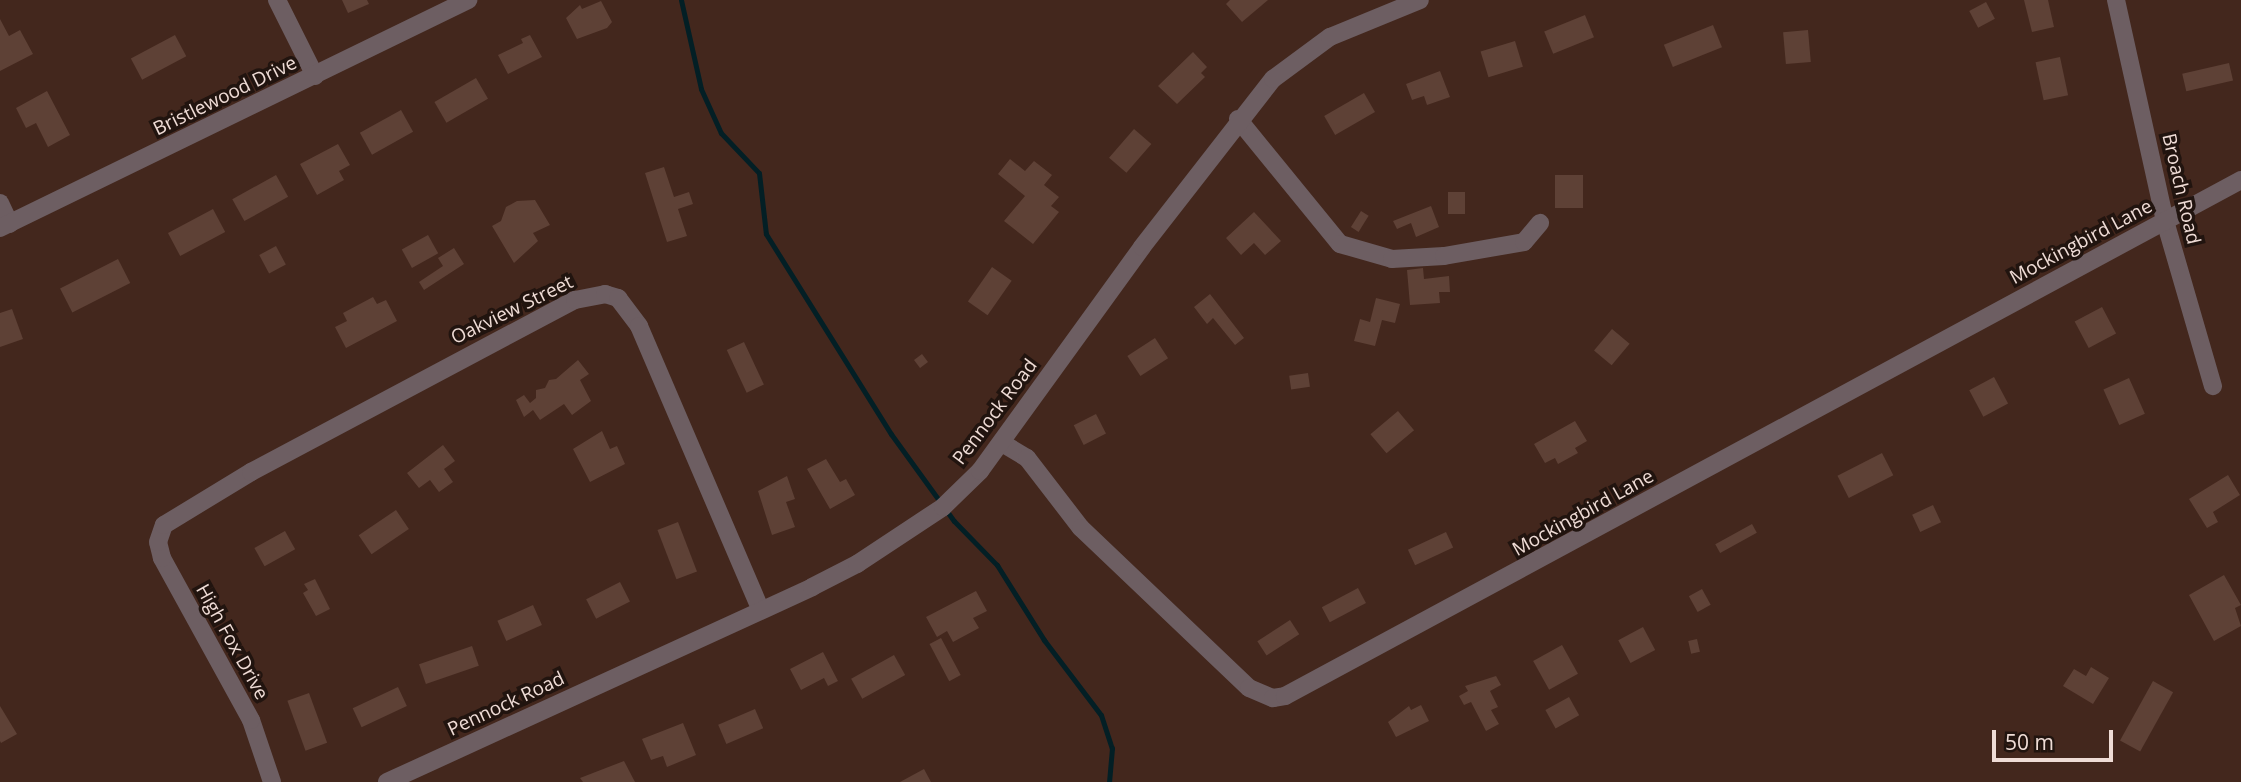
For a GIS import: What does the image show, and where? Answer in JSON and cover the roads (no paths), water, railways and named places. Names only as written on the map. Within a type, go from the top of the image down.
[{"type":"street","points":[[277,0],[315,76]]},
{"type":"street","name":"Bristlewood Drive","points":[[5,226],[468,0]]},
{"type":"street","name":"Pennock Road","points":[[387,782],[857,564],[943,507],[1002,443],[1238,119],[1300,55],[1355,24],[1420,0]]},
{"type":"street","name":"Broach Road","points":[[2116,0],[2165,221],[2213,386]]},
{"type":"street","points":[[1238,119],[1340,244],[1392,259],[1444,256],[1524,242],[1540,223]]},
{"type":"street","name":"Mockingbird Lane","points":[[1002,443],[1027,458],[1080,528],[1249,688],[1273,698],[1285,696],[2241,180]]},
{"type":"street","points":[[0,203],[5,226]]},
{"type":"street","name":"Oakview Street","points":[[164,525],[438,371],[575,300],[605,294],[618,298],[639,326],[761,610]]},
{"type":"street","name":"High Fox Drive","points":[[164,525],[158,542],[162,558],[251,720],[272,782]]},
{"type":"waterway","points":[[681,0],[701,89],[721,133],[759,173],[766,234],[891,434],[954,521],[997,565],[1044,640],[1101,715],[1112,748],[1109,782]]}]
